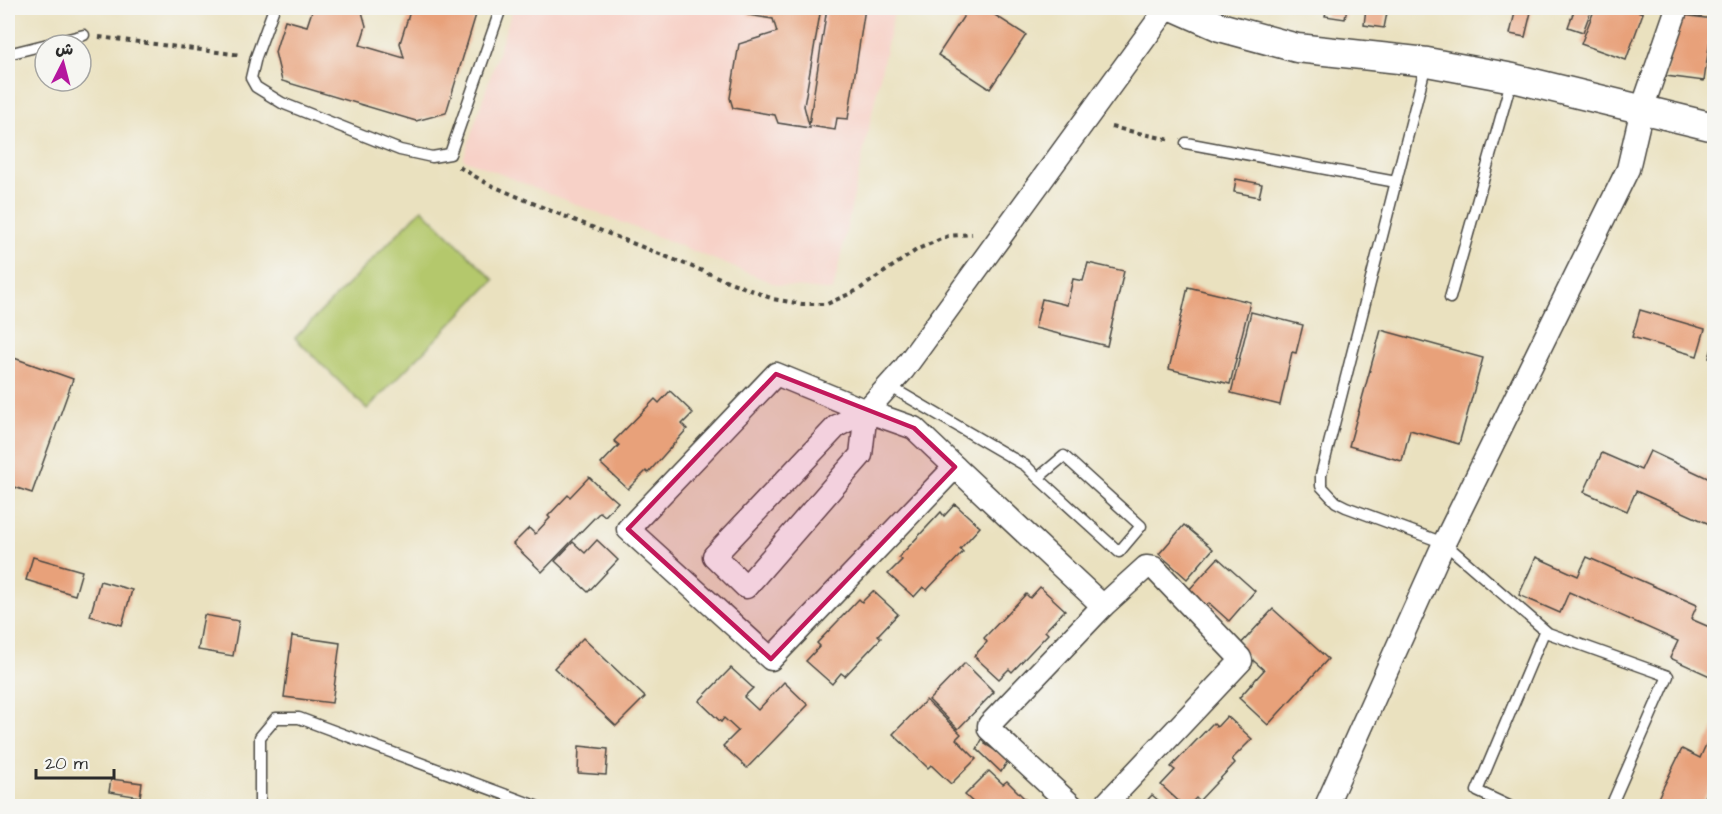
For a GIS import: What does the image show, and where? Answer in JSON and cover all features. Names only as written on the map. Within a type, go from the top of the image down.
[{"type":"street","points":[[866,411],[861,455],[746,587],[714,556],[837,426],[866,411],[890,386],[1167,8]]},
{"type":"street","points":[[1177,8],[1220,27],[1297,48],[1427,62],[1512,78],[1714,126]]},
{"type":"street","points":[[1326,807],[1444,543],[1628,169],[1642,109],[1677,8]]},
{"type":"street","points":[[955,467],[771,659],[628,529],[776,374],[914,428],[1103,606]]},
{"type":"street","points":[[1072,807],[989,729],[989,725],[1103,606],[1146,567],[1154,568],[1241,661],[1104,807]]},
{"type":"lane","points":[[274,8],[256,57],[251,78],[256,87],[282,103],[400,150],[432,158],[450,154],[501,8]]},
{"type":"lane","points":[[8,54],[33,48]]},
{"type":"lane","points":[[1427,62],[1321,475],[1321,486],[1336,502],[1346,507],[1444,543],[1548,633],[1668,676],[1611,807]]},
{"type":"lane","points":[[1450,298],[1512,78]]},
{"type":"lane","points":[[1186,143],[1396,183]]},
{"type":"lane","points":[[890,386],[1026,466],[1038,478],[1119,552],[1141,526],[1064,456],[1038,478]]},
{"type":"lane","points":[[1509,807],[1477,791],[1544,632]]},
{"type":"lane","points":[[260,807],[260,737],[276,718],[299,718],[536,807]]},
{"type":"path","points":[[93,36],[256,57]]},
{"type":"path","points":[[1084,121],[1186,143]]},
{"type":"path","points":[[450,154],[461,169],[498,188],[773,299],[802,304],[827,304],[858,290],[918,249],[948,236],[1005,231]]},
{"type":"highlighted area","points":[[776,374],[914,428],[955,467],[771,659],[628,529]]},
{"type":"shaded area","points":[[513,8],[895,8],[833,291],[778,285],[463,159]]},
{"type":"green space","points":[[422,209],[494,280],[367,409],[295,338]]},
{"type":"building","points":[[313,8],[361,8],[366,26],[360,45],[404,58],[400,43],[411,8],[478,8],[446,113],[416,121],[282,81],[275,52],[285,20],[307,26]]},
{"type":"building","points":[[750,8],[821,8],[804,106],[809,125],[827,8],[865,8],[848,119],[837,118],[835,130],[778,123],[775,115],[733,108],[730,98],[739,44],[777,32],[773,19],[748,15]]},
{"type":"building","points":[[969,8],[984,8],[1026,35],[990,89],[938,55]]},
{"type":"building","points":[[1327,8],[1347,8],[1345,19],[1325,16]]},
{"type":"building","points":[[1366,8],[1388,8],[1384,28],[1364,25]]},
{"type":"building","points":[[1516,8],[1532,8],[1525,37],[1510,34]]},
{"type":"building","points":[[1575,8],[1592,8],[1583,32],[1568,27]]},
{"type":"building","points":[[1595,8],[1629,8],[1643,13],[1626,60],[1581,44]]},
{"type":"building","points":[[1675,14],[1713,19],[1704,81],[1666,76]]},
{"type":"building","points":[[1236,179],[1262,184],[1259,197],[1234,192]]},
{"type":"building","points":[[1088,263],[1124,271],[1107,346],[1035,328],[1042,299],[1067,305],[1073,279],[1083,281]]},
{"type":"building","points":[[1188,287],[1250,302],[1230,384],[1169,369]]},
{"type":"building","points":[[1640,310],[1705,329],[1697,356],[1632,337]]},
{"type":"building","points":[[1251,312],[1303,325],[1296,353],[1292,352],[1280,405],[1231,393]]},
{"type":"building","points":[[1381,330],[1483,358],[1459,444],[1410,430],[1402,461],[1349,446]]},
{"type":"building","points":[[1714,341],[1714,360],[1709,358]]},
{"type":"building","points":[[14,358],[73,379],[32,493],[8,485],[8,376]]},
{"type":"building","points":[[670,391],[693,413],[682,424],[687,429],[648,473],[646,471],[628,489],[601,464],[619,445],[614,441],[655,399],[659,403]]},
{"type":"building","points":[[1650,451],[1714,481],[1714,526],[1636,491],[1627,511],[1584,492],[1602,453],[1641,470]]},
{"type":"building","points":[[589,477],[618,502],[605,516],[600,512],[542,572],[513,544],[529,528],[535,534],[550,518],[548,516]]},
{"type":"building","points":[[955,504],[980,527],[960,549],[963,552],[927,590],[923,587],[914,597],[888,574],[902,560],[899,557],[941,512],[944,516]]},
{"type":"building","points":[[1184,525],[1213,549],[1187,579],[1159,554]]},
{"type":"building","points":[[597,540],[618,560],[588,592],[555,561],[573,542],[585,553]]},
{"type":"building","points":[[33,557],[82,571],[75,595],[26,580]]},
{"type":"building","points":[[1536,557],[1578,576],[1587,557],[1697,605],[1691,619],[1714,629],[1712,677],[1670,658],[1678,641],[1569,592],[1560,613],[1519,595]]},
{"type":"building","points":[[1218,558],[1255,591],[1229,621],[1209,603],[1205,607],[1188,591]]},
{"type":"building","points":[[100,581],[132,590],[122,625],[90,616]]},
{"type":"building","points":[[1040,587],[1065,610],[1045,631],[1048,634],[1012,672],[1009,669],[999,679],[974,656],[987,642],[984,638],[1026,594],[1030,598]]},
{"type":"building","points":[[873,591],[898,614],[878,635],[881,638],[845,676],[841,673],[832,684],[806,661],[820,646],[817,643],[859,599],[862,602]]},
{"type":"building","points":[[1273,609],[1328,659],[1268,725],[1239,698],[1264,670],[1238,647]]},
{"type":"building","points":[[204,615],[239,621],[233,656],[198,650]]},
{"type":"building","points":[[292,636],[340,643],[332,703],[284,697]]},
{"type":"building","points":[[583,638],[645,697],[616,726],[554,668]]},
{"type":"building","points":[[965,663],[994,692],[958,729],[929,700]]},
{"type":"building","points":[[731,668],[753,688],[744,697],[758,710],[784,682],[808,705],[747,768],[723,746],[738,731],[724,718],[721,722],[699,701]]},
{"type":"building","points":[[926,700],[961,734],[956,739],[976,759],[951,784],[931,765],[928,768],[893,734]]},
{"type":"building","points":[[1227,716],[1252,739],[1232,759],[1235,763],[1199,801],[1196,798],[1188,806],[1184,806],[1161,785],[1175,770],[1171,767],[1213,723],[1217,727]]},
{"type":"building","points":[[1714,727],[1714,778],[1701,806],[1654,806],[1682,749],[1700,758]]},
{"type":"building","points":[[985,734],[990,736],[985,744],[1009,759],[1001,772],[977,749]]},
{"type":"building","points":[[579,746],[608,749],[606,775],[578,773]]},
{"type":"building","points":[[989,771],[1003,784],[1007,781],[1032,806],[974,806],[976,805],[965,795]]},
{"type":"building","points":[[111,779],[142,783],[140,797],[109,792]]},
{"type":"building","points":[[1152,795],[1165,806],[1142,806]]}]
